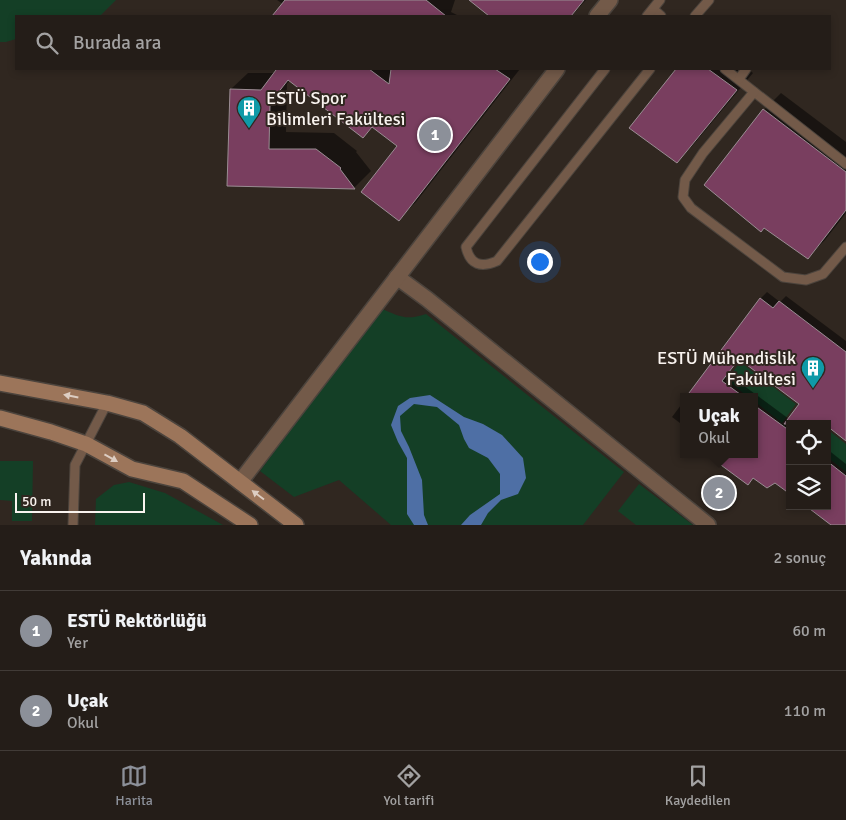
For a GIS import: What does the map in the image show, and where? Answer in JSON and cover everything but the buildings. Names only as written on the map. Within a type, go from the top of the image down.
[{"type":"street","points":[[598,15],[610,0]]},
{"type":"street","points":[[240,482],[556,70]]},
{"type":"street","points":[[397,277],[435,305],[708,525]]},
{"type":"street","points":[[0,383],[107,403],[143,414],[180,436],[296,525]]},
{"type":"street","points":[[0,418],[86,444],[132,469],[183,481],[250,525]]},
{"type":"lane","points":[[650,13],[660,0]]},
{"type":"lane","points":[[696,15],[709,0]]},
{"type":"lane","points":[[604,70],[466,247],[468,256],[475,263],[487,266],[497,261],[649,70]]},
{"type":"lane","points":[[726,70],[846,164]]},
{"type":"lane","points":[[738,78],[745,70]]},
{"type":"lane","points":[[754,92],[703,153],[685,180],[683,197],[691,208],[783,277],[806,280],[823,274],[846,247]]},
{"type":"lane","points":[[73,525],[75,465],[107,403]]},
{"type":"green space","points":[[0,0],[116,0],[101,15],[15,15],[15,39],[0,42]]},
{"type":"green space","points":[[380,308],[407,317],[426,314],[624,472],[583,525],[391,525],[339,480],[294,497],[260,471]]},
{"type":"green space","points":[[740,362],[796,404],[782,423],[758,404],[758,393],[743,393],[727,380]]},
{"type":"green space","points":[[831,432],[846,444],[846,472],[831,460]]},
{"type":"green space","points":[[0,461],[33,461],[32,521],[12,521],[12,501],[0,500]]},
{"type":"green space","points":[[129,482],[165,493],[223,525],[95,525],[96,499],[114,485]]},
{"type":"green space","points":[[639,484],[693,525],[636,525],[618,511]]},
{"type":"water","points":[[430,395],[464,417],[483,424],[502,435],[523,458],[526,478],[518,494],[501,500],[488,513],[481,525],[461,525],[470,515],[500,494],[500,474],[488,458],[469,448],[459,425],[437,407],[414,404],[400,416],[401,431],[422,480],[424,515],[428,525],[414,525],[407,514],[407,458],[391,425],[398,406],[410,398]]},
{"type":"place","name":"ESTÜ Spor Bilimleri Fakültesi","points":[[249,129]]},
{"type":"place","name":"ESTÜ Rektörlüğü","points":[[435,135]]},
{"type":"place","name":"ESTÜ Mühendislik Fakültesi","points":[[813,389]]},
{"type":"place","name":"Uçak","points":[[719,493]]}]
